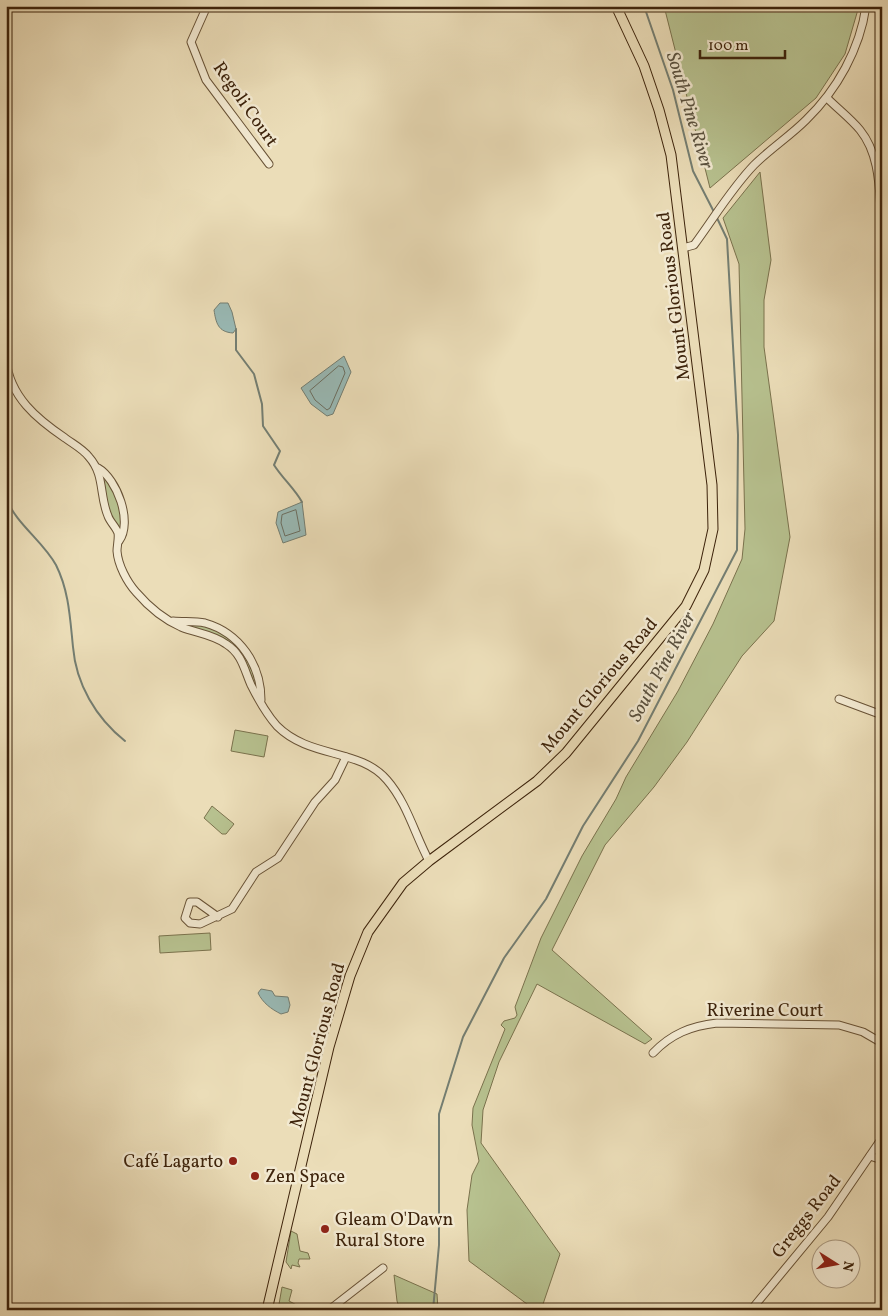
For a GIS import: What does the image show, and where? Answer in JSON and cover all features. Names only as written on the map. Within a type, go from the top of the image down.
[{"type":"main road","name":"Mount Glorious Road","points":[[267,1310],[299,1181],[329,1047],[350,976],[368,932],[403,883],[429,861],[537,782],[566,753],[686,606],[704,570],[713,529],[712,485],[671,156],[659,110],[644,66],[616,6]]},
{"type":"street","name":"Regoli Court","points":[[207,6],[191,42],[206,80],[269,164]]},
{"type":"street","points":[[683,248],[694,245],[737,184],[755,164],[806,121],[827,98],[850,57],[861,28],[866,6]]},
{"type":"street","points":[[827,98],[859,129],[870,145],[878,172],[882,223]]},
{"type":"street","points":[[6,360],[14,388],[25,405],[39,420],[88,455],[97,468],[102,481],[102,497],[108,517],[118,533],[117,553],[122,570],[134,590],[152,609],[169,620],[221,640],[239,654],[252,687],[271,719],[286,734],[302,744],[366,764],[387,780],[409,816],[417,839],[429,861]]},
{"type":"street","points":[[97,468],[107,473],[120,497],[124,528],[118,543]]},
{"type":"street","points":[[169,620],[206,624],[226,633],[237,641],[250,656],[261,681],[261,700]]},
{"type":"street","points":[[221,640],[226,633]]},
{"type":"street","points":[[839,699],[882,715]]},
{"type":"street","points":[[218,917],[197,902],[190,902],[184,918],[190,923],[200,924],[218,917],[232,909],[256,872],[278,858],[315,802],[335,780],[346,757]]},
{"type":"street","name":"Riverine Court","points":[[653,1053],[682,1031],[700,1025],[717,1023],[839,1025],[863,1032],[882,1043]]},
{"type":"street","name":"Greggs Road","points":[[751,1310],[828,1217],[882,1138]]},
{"type":"street","points":[[870,1156],[882,1160]]},
{"type":"street","points":[[329,1310],[383,1268]]},
{"type":"green space","points":[[664,6],[859,6],[845,54],[816,98],[710,188]]},
{"type":"green space","points":[[760,172],[771,260],[764,300],[764,347],[790,537],[774,621],[742,656],[687,742],[654,787],[605,845],[552,950],[652,1039],[645,1044],[537,984],[499,1062],[483,1110],[481,1143],[560,1254],[541,1310],[535,1310],[469,1261],[467,1210],[472,1175],[479,1161],[472,1125],[473,1108],[505,1029],[501,1025],[504,1021],[515,1018],[517,1015],[515,1007],[541,938],[582,856],[616,799],[626,777],[678,691],[713,624],[742,559],[745,529],[739,264],[723,218]]},
{"type":"green space","points":[[97,468],[120,497],[124,528],[118,533],[108,517]]},
{"type":"green space","points":[[178,622],[217,628],[250,656],[261,700],[239,654],[227,644],[181,627]]},
{"type":"green space","points":[[235,730],[268,736],[264,757],[231,751]]},
{"type":"green space","points":[[212,806],[234,824],[226,834],[222,834],[204,818]]},
{"type":"green space","points":[[210,933],[211,950],[160,953],[159,936]]},
{"type":"green space","points":[[291,1231],[297,1234],[300,1251],[308,1253],[310,1259],[299,1259],[300,1267],[292,1265],[291,1269],[286,1262]]},
{"type":"green space","points":[[394,1275],[437,1294],[438,1310],[400,1310]]},
{"type":"green space","points":[[282,1287],[292,1290],[289,1301],[306,1310],[278,1310]]},
{"type":"water","points":[[220,303],[228,303],[232,312],[236,329],[233,333],[224,331],[217,323],[214,310]]},
{"type":"water","points":[[344,356],[351,372],[333,414],[327,416],[311,404],[301,388]]},
{"type":"water","points":[[302,502],[306,535],[283,543],[276,523],[278,512]]},
{"type":"water","points":[[261,989],[272,991],[275,996],[288,997],[290,1005],[288,1012],[281,1014],[262,1000],[258,993]]},
{"type":"waterway","name":"South Pine River","points":[[644,6],[673,90],[693,171],[714,212]]},
{"type":"waterway","name":"South Pine River","points":[[433,1310],[439,1245],[439,1114],[463,1037],[504,958],[546,899],[583,826],[638,741],[737,550],[738,435],[727,239],[717,218]]},
{"type":"waterway","points":[[236,329],[236,350],[254,374],[262,404],[263,426],[280,451],[274,465],[302,502]]},
{"type":"waterway","points":[[6,498],[16,516],[51,556],[56,565],[64,585],[70,615],[75,661],[83,687],[105,722],[125,741]]},
{"type":"place","name":"Café Lagarto","points":[[233,1161]]},
{"type":"place","name":"Zen Space","points":[[255,1176]]},
{"type":"place","name":"Gleam O'Dawn Rural Store","points":[[325,1229]]}]
